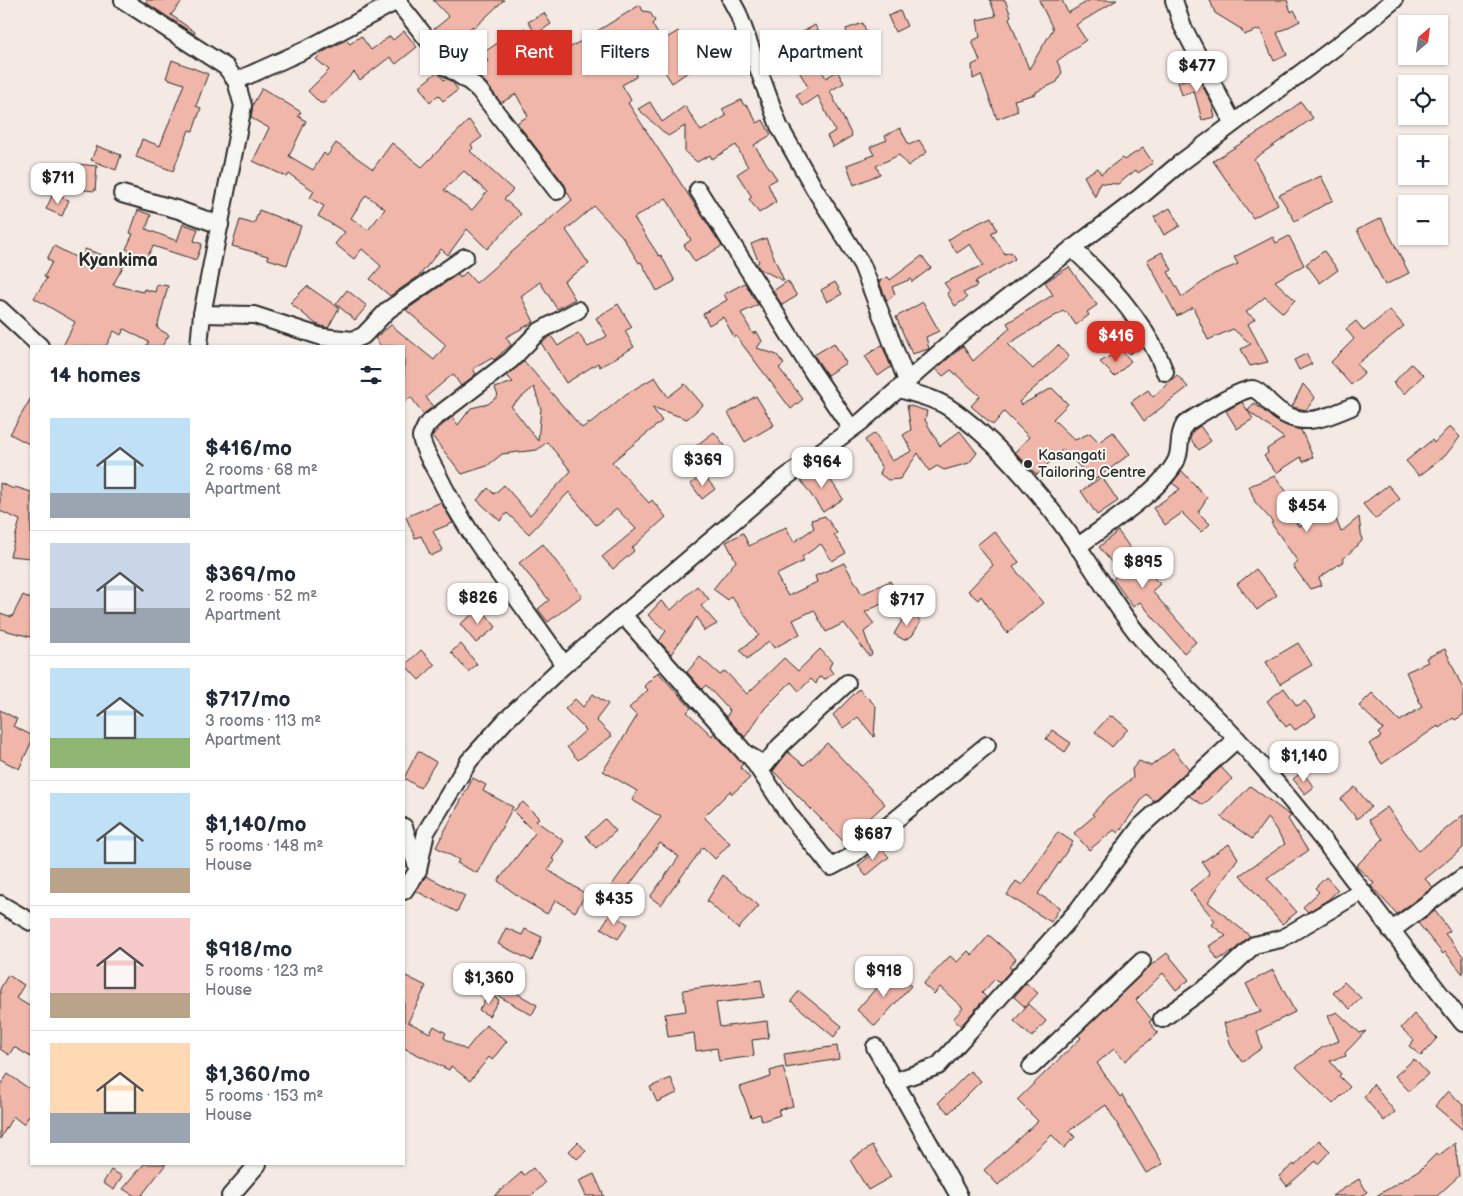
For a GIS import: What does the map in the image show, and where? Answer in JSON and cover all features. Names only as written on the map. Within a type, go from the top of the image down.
[{"type":"street","points":[[123,0],[140,6],[226,67],[236,81],[243,106],[202,314],[199,345]]},
{"type":"street","points":[[731,0],[738,13],[780,126],[795,156],[862,265],[903,385],[938,402],[972,427],[998,451],[1030,486],[1077,547],[1144,642],[1180,683],[1260,764],[1362,890],[1391,932],[1463,1023]]},
{"type":"street","points":[[1174,0],[1182,25],[1233,123]]},
{"type":"street","points":[[405,890],[418,870],[426,832],[469,761],[504,721],[564,665],[782,480],[852,428],[964,331],[1233,123],[1310,67],[1394,0]]},
{"type":"street","points":[[236,81],[305,50],[398,1],[431,44],[442,64],[470,82],[482,95],[557,191]]},
{"type":"street","points":[[698,190],[812,371],[852,428]]},
{"type":"street","points":[[122,194],[180,210],[220,226]]},
{"type":"street","points":[[1072,248],[1096,271],[1151,341],[1164,372]]},
{"type":"street","points":[[202,314],[254,315],[322,337],[353,340],[363,336],[388,310],[465,257]]},
{"type":"street","points":[[0,309],[39,345]]},
{"type":"street","points":[[564,665],[535,620],[471,535],[450,500],[421,437],[426,426],[432,420],[511,360],[538,332],[578,310]]},
{"type":"street","points":[[1077,547],[1146,495],[1164,477],[1176,462],[1180,433],[1185,424],[1246,389],[1258,391],[1281,413],[1294,420],[1316,420],[1351,407]]},
{"type":"street","points":[[623,615],[752,760],[790,816],[831,867],[850,857],[987,745]]},
{"type":"street","points":[[752,760],[765,766],[780,746],[848,683]]},
{"type":"street","points":[[893,1082],[938,1066],[1076,911],[1140,827],[1237,739]]},
{"type":"street","points":[[405,830],[418,870]]},
{"type":"street","points":[[1391,932],[1463,877]]},
{"type":"street","points":[[1162,1019],[1218,980],[1254,945],[1281,939],[1362,890]]},
{"type":"street","points":[[0,904],[30,921]]},
{"type":"street","points":[[1031,1067],[1142,961]]},
{"type":"street","points":[[875,1048],[959,1196]]},
{"type":"street","points":[[230,1196],[257,1165]]},
{"type":"building","points":[[147,0],[183,0],[171,15],[195,32],[194,34],[145,2]]},
{"type":"building","points":[[433,0],[504,0],[474,28],[473,26],[468,30],[433,30],[449,17]]},
{"type":"building","points":[[990,0],[1005,0],[1011,16],[1009,18],[1029,69],[1053,29],[1039,0],[1062,0],[1068,13],[1090,0],[1117,0],[1076,25],[1086,40],[1057,61],[1062,72],[1057,82],[1036,92],[1036,94],[1014,100],[1018,111],[997,119],[981,75],[973,79],[972,65],[980,61],[972,41],[980,37],[977,20],[996,16]]},
{"type":"building","points":[[1210,0],[1287,0],[1291,12],[1294,10],[1300,21],[1277,33],[1287,55],[1274,61],[1260,29],[1244,35],[1241,29],[1215,13]]},
{"type":"building","points":[[640,5],[643,11],[650,12],[655,21],[652,24],[656,30],[599,30]]},
{"type":"building","points":[[900,11],[907,26],[895,32],[888,16]]},
{"type":"building","points":[[544,13],[551,24],[542,30],[533,30],[528,22]]},
{"type":"building","points":[[863,23],[865,30],[846,30]]},
{"type":"building","points":[[815,25],[818,30],[806,30]]},
{"type":"building","points":[[404,31],[417,47],[396,64],[390,57],[360,80],[354,72],[324,103],[320,103],[308,91],[329,70],[316,59],[323,52],[346,40],[350,44],[361,36],[371,50],[390,36],[393,40]]},
{"type":"building","points":[[678,31],[678,75],[684,75],[672,83],[667,75],[668,37]]},
{"type":"building","points":[[582,40],[582,75],[636,75],[636,77],[622,85],[631,100],[628,103],[722,246],[695,262],[684,245],[691,240],[666,198],[634,218],[659,256],[661,255],[675,281],[657,291],[641,262],[639,263],[622,236],[594,206],[566,230],[589,264],[564,281],[575,299],[557,309],[540,282],[521,296],[534,322],[506,337],[511,345],[494,360],[492,358],[473,369],[476,374],[461,386],[453,374],[426,397],[433,407],[423,414],[411,397],[405,401],[405,345],[380,345],[375,338],[391,325],[434,360],[446,345],[406,310],[458,274],[460,278],[466,272],[476,283],[572,200],[565,185],[517,123],[528,116],[516,94],[501,103],[486,83],[477,75],[487,75],[487,50],[497,43],[497,75],[572,75],[572,46]]},
{"type":"building","points":[[172,60],[208,74],[196,106],[201,108],[193,131],[189,130],[173,171],[136,157],[142,139],[160,146],[184,84],[166,78]]},
{"type":"building","points":[[1190,62],[1212,104],[1215,117],[1202,120],[1194,91],[1182,95],[1178,82],[1190,78],[1186,64]]},
{"type":"building","points":[[433,75],[440,75],[444,80],[446,78],[452,82],[458,90],[443,101],[438,95],[430,103],[420,86]]},
{"type":"building","points":[[801,75],[824,75],[826,78],[831,75],[839,75],[844,83],[830,91],[852,136],[833,147],[827,136],[835,131],[818,96],[803,106],[796,95],[808,87]]},
{"type":"building","points":[[262,88],[301,112],[298,116],[306,121],[289,156],[313,170],[324,153],[327,156],[336,143],[373,169],[392,143],[422,167],[469,120],[482,137],[471,145],[473,148],[470,151],[513,190],[504,199],[521,214],[487,249],[467,229],[448,255],[441,249],[419,276],[390,296],[370,279],[381,266],[362,249],[354,259],[335,244],[345,232],[318,216],[324,206],[310,198],[314,191],[289,174],[287,177],[253,161],[269,128],[251,118],[253,104]],"holes":[[[464,171],[487,192],[472,210],[444,190]],[[366,195],[385,209],[368,230],[351,218]]]},
{"type":"building","points":[[741,100],[744,105],[748,106],[757,123],[763,120],[771,135],[754,145],[777,179],[768,184],[776,202],[759,213],[749,199],[752,197],[737,174],[748,167],[736,145],[712,159],[710,155],[697,162],[685,152],[685,126],[668,136],[638,109],[650,102],[662,122],[685,106],[701,131],[726,116],[722,109]]},
{"type":"building","points":[[1301,102],[1313,118],[1254,159],[1278,204],[1253,218],[1213,161],[1264,129]]},
{"type":"building","points":[[900,128],[909,145],[919,140],[927,152],[908,166],[899,155],[876,166],[880,174],[854,185],[847,165],[874,155],[870,147],[887,140],[885,136]]},
{"type":"building","points":[[97,146],[121,155],[116,170],[91,160]]},
{"type":"building","points":[[1143,148],[1153,163],[1138,173],[1136,170],[1118,184],[1100,183],[1095,197],[1084,176],[1098,168],[1101,174],[1122,158],[1124,160]]},
{"type":"building","points":[[77,164],[97,166],[95,191],[75,189]]},
{"type":"building","points":[[1321,176],[1333,200],[1295,221],[1279,195]]},
{"type":"building","points":[[53,194],[69,200],[62,216],[46,209]]},
{"type":"building","points":[[1170,208],[1180,226],[1164,235],[1154,217]]},
{"type":"building","points":[[138,210],[151,215],[146,229],[177,241],[183,224],[198,229],[194,241],[202,244],[196,260],[153,246],[146,259],[126,249],[133,234],[130,233]]},
{"type":"building","points":[[259,210],[301,226],[287,265],[268,259],[268,256],[232,246],[240,220],[254,224]]},
{"type":"building","points":[[991,217],[997,230],[991,233],[1005,254],[1011,252],[1015,259],[975,282],[977,286],[963,293],[967,298],[955,306],[947,293],[950,291],[944,283],[983,265],[970,244],[957,253],[948,240]]},
{"type":"building","points":[[1381,218],[1409,273],[1385,285],[1357,230]]},
{"type":"building","points":[[1289,236],[1304,265],[1275,281],[1295,300],[1283,313],[1265,297],[1246,312],[1255,319],[1248,324],[1268,362],[1250,366],[1241,349],[1251,344],[1233,329],[1208,340],[1193,307],[1177,316],[1147,260],[1162,252],[1172,270],[1168,272],[1182,297],[1214,274],[1238,264],[1234,257],[1273,237],[1276,243]]},
{"type":"building","points":[[766,238],[784,281],[760,269],[756,264],[759,262],[751,244]]},
{"type":"building","points":[[54,246],[81,260],[85,249],[125,263],[113,285],[143,292],[144,289],[155,292],[157,284],[168,286],[157,328],[169,335],[163,345],[147,345],[149,342],[124,329],[121,335],[114,331],[107,345],[64,345],[75,322],[34,298],[47,278],[44,277],[52,262],[47,259]]},
{"type":"building","points":[[1324,251],[1338,270],[1320,283],[1306,264]]},
{"type":"building","points":[[922,256],[931,268],[912,282],[911,279],[892,287],[895,294],[887,301],[879,281],[888,277],[890,280]]},
{"type":"building","points":[[1069,267],[1097,305],[1087,312],[1089,315],[1076,325],[1067,312],[1063,311],[1008,344],[1033,369],[1058,345],[1069,357],[1019,402],[1021,405],[1052,388],[1068,404],[1053,419],[1075,440],[1090,433],[1099,442],[1113,432],[1130,454],[1093,481],[1063,449],[1037,475],[1015,452],[1029,437],[1004,412],[993,425],[971,406],[980,396],[951,370],[943,376],[936,369],[963,346],[973,361],[1010,328],[1007,323],[1053,295],[1045,282]]},
{"type":"building","points":[[788,281],[797,296],[782,305],[773,291]]},
{"type":"building","points":[[835,282],[842,294],[827,302],[821,290]]},
{"type":"building","points":[[745,283],[758,305],[741,313],[753,334],[757,332],[762,341],[757,348],[777,355],[784,364],[779,368],[803,399],[791,409],[736,336],[734,337],[723,317],[709,325],[703,314],[727,300],[724,294]]},
{"type":"building","points":[[307,286],[339,308],[328,328],[316,324],[290,303]]},
{"type":"building","points":[[347,290],[367,306],[355,320],[336,304]]},
{"type":"building","points":[[923,302],[939,331],[926,337],[929,349],[912,354],[896,317]]},
{"type":"building","points":[[618,304],[632,327],[625,331],[634,347],[600,367],[598,363],[566,383],[541,343],[551,336],[558,346],[578,333],[588,347],[607,336],[596,318]]},
{"type":"building","points":[[1390,310],[1404,326],[1357,364],[1364,373],[1351,385],[1331,362],[1354,339],[1346,329],[1356,321],[1364,331]]},
{"type":"building","points":[[1133,337],[1139,348],[1129,354],[1123,343]]},
{"type":"building","points":[[834,343],[846,363],[827,375],[814,355]]},
{"type":"building","points":[[882,345],[891,367],[878,376],[865,356]]},
{"type":"building","points":[[1121,350],[1131,361],[1115,377],[1100,362]]},
{"type":"building","points":[[1306,354],[1312,364],[1299,370],[1294,360]]},
{"type":"building","points":[[524,361],[582,428],[590,424],[626,394],[655,377],[668,397],[685,384],[703,405],[687,419],[652,407],[662,421],[612,462],[649,503],[652,500],[666,517],[632,548],[634,551],[613,569],[602,557],[636,529],[617,509],[596,525],[569,492],[529,534],[507,513],[500,521],[477,500],[488,488],[494,494],[504,485],[530,515],[571,471],[547,442],[537,450],[502,454],[487,466],[462,474],[432,436],[452,417],[458,425],[471,408],[488,404],[498,396],[495,388],[513,382],[507,376]],"holes":[[[534,387],[541,409],[538,441],[511,406]]]},
{"type":"building","points":[[1411,364],[1423,375],[1405,394],[1393,383]]},
{"type":"building","points":[[1177,375],[1188,387],[1144,421],[1131,402],[1148,390],[1153,397]]},
{"type":"building","points":[[1303,384],[1315,398],[1306,410],[1292,407]]},
{"type":"building","points":[[756,396],[774,425],[745,442],[728,413]]},
{"type":"building","points":[[30,400],[30,444],[10,434]]},
{"type":"building","points":[[1242,402],[1253,419],[1237,429],[1226,411]]},
{"type":"building","points":[[1254,403],[1275,420],[1301,430],[1313,457],[1303,462],[1301,457],[1276,473],[1264,456],[1268,453],[1267,449],[1284,438],[1248,411]]},
{"type":"building","points":[[907,405],[927,411],[925,420],[940,446],[960,431],[977,453],[969,463],[944,470],[937,466],[929,471],[918,453],[900,479],[888,480],[880,474],[882,468],[865,440],[875,433],[892,461],[912,451],[903,435],[911,430]]},
{"type":"building","points":[[1200,426],[1211,441],[1199,450],[1190,439],[1193,431]]},
{"type":"building","points":[[1450,426],[1460,437],[1445,456],[1419,476],[1406,461],[1432,440],[1434,443]]},
{"type":"building","points":[[714,432],[729,451],[711,464],[697,445]]},
{"type":"building","points":[[823,468],[843,499],[823,512],[800,479],[810,472],[812,475]]},
{"type":"building","points":[[1182,471],[1207,498],[1198,512],[1210,524],[1201,532],[1182,513],[1165,525],[1153,508],[1180,489],[1172,483]]},
{"type":"building","points":[[703,474],[715,489],[702,499],[691,484]]},
{"type":"building","points":[[1275,476],[1294,502],[1286,508],[1299,527],[1330,504],[1341,532],[1359,517],[1362,541],[1343,559],[1344,561],[1319,578],[1322,585],[1310,589],[1293,566],[1298,562],[1271,523],[1273,522],[1255,502],[1249,486]]},
{"type":"building","points":[[1102,477],[1118,501],[1097,515],[1081,491]]},
{"type":"building","points":[[0,483],[14,489],[15,487],[30,492],[30,558],[10,556],[20,520],[0,511]]},
{"type":"building","points":[[1388,485],[1400,499],[1375,519],[1363,504]]},
{"type":"building","points":[[441,502],[453,523],[433,531],[443,550],[431,556],[421,536],[415,538],[406,517]]},
{"type":"building","points":[[825,516],[837,533],[834,535],[846,553],[832,561],[821,544],[802,557],[804,561],[776,575],[788,596],[817,582],[815,576],[844,563],[862,594],[890,581],[898,596],[865,612],[874,624],[864,632],[872,654],[869,656],[844,623],[826,632],[814,610],[793,620],[800,634],[774,648],[769,641],[747,659],[740,650],[759,635],[731,596],[728,600],[713,589],[736,561],[726,542],[743,533],[749,546],[786,527],[794,542],[814,528],[811,520]]},
{"type":"building","points":[[994,531],[1019,562],[1013,567],[1043,603],[1007,633],[981,596],[978,600],[968,591],[993,565],[977,545]]},
{"type":"building","points":[[1118,531],[1151,577],[1160,584],[1152,591],[1196,642],[1184,653],[1140,602],[1133,607],[1113,579],[1120,573],[1099,547]]},
{"type":"building","points":[[543,544],[582,596],[548,622],[538,609],[549,600],[519,563]]},
{"type":"building","points":[[1256,569],[1277,595],[1257,610],[1237,584]]},
{"type":"building","points":[[697,586],[709,599],[701,606],[717,624],[704,631],[697,617],[671,654],[659,641],[666,631],[648,615],[661,601],[671,610]]},
{"type":"building","points":[[23,595],[30,598],[30,637],[0,629],[0,613],[12,617]]},
{"type":"building","points":[[481,608],[496,627],[476,643],[460,624]]},
{"type":"building","points":[[907,612],[921,621],[912,636],[904,640],[894,634]]},
{"type":"building","points":[[1298,643],[1312,665],[1280,684],[1266,662]]},
{"type":"building","points":[[461,644],[477,664],[468,672],[451,652]]},
{"type":"building","points":[[820,649],[832,662],[829,668],[833,673],[826,679],[819,677],[816,684],[811,679],[799,691],[791,682],[765,708],[745,737],[726,717],[730,711],[706,685],[702,689],[687,672],[700,657],[720,675],[725,671],[747,694],[784,658],[798,671]]},
{"type":"building","points":[[1445,649],[1463,689],[1463,715],[1455,720],[1453,718],[1439,728],[1438,726],[1382,764],[1369,744],[1381,737],[1378,733],[1383,729],[1359,706],[1372,693],[1400,721],[1422,707],[1406,672],[1428,662],[1426,658]]},
{"type":"building","points":[[421,650],[435,665],[419,680],[405,665]]},
{"type":"building","points":[[658,672],[691,708],[687,712],[712,736],[714,733],[743,764],[740,767],[750,778],[732,794],[730,791],[704,817],[730,843],[715,859],[703,847],[661,905],[650,897],[679,857],[660,843],[621,897],[609,889],[661,817],[632,800],[637,791],[603,771],[637,716],[629,708],[648,690],[644,686]]},
{"type":"building","points":[[1284,688],[1297,706],[1305,701],[1316,716],[1295,730],[1290,724],[1286,727],[1267,701]]},
{"type":"building","points":[[859,689],[876,706],[874,737],[858,717],[843,728],[833,715]]},
{"type":"building","points":[[593,694],[608,704],[596,720],[612,736],[578,760],[567,747],[586,730],[565,709],[575,699],[583,707]]},
{"type":"building","points":[[0,710],[17,719],[13,726],[30,734],[30,745],[19,769],[0,759]]},
{"type":"building","points":[[1109,716],[1114,717],[1128,729],[1112,747],[1095,732]]},
{"type":"building","points":[[1052,730],[1071,743],[1065,752],[1046,739]]},
{"type":"building","points":[[827,743],[885,804],[844,842],[773,771],[788,752],[804,765]]},
{"type":"building","points":[[1173,749],[1189,769],[1154,801],[1146,794],[1118,833],[1114,830],[1089,850],[1074,833],[1094,816],[1092,814],[1109,796],[1133,778],[1132,769],[1139,761],[1151,766]]},
{"type":"building","points":[[418,751],[436,762],[420,788],[405,779]]},
{"type":"building","points":[[1221,767],[1232,779],[1203,805],[1189,796]]},
{"type":"building","points":[[1302,772],[1314,787],[1305,794],[1293,779]]},
{"type":"building","points":[[473,778],[486,785],[483,791],[513,807],[477,873],[457,863],[459,860],[436,847]]},
{"type":"building","points":[[1250,786],[1291,816],[1288,819],[1308,851],[1267,878],[1297,912],[1282,924],[1240,875],[1285,844],[1268,817],[1252,839],[1221,817]]},
{"type":"building","points":[[1355,787],[1371,807],[1357,819],[1341,799]]},
{"type":"building","points":[[523,802],[539,818],[536,821],[564,841],[552,859],[555,861],[548,870],[586,894],[575,912],[556,900],[547,914],[525,901],[498,881],[535,833],[513,811]]},
{"type":"building","points":[[1387,807],[1419,851],[1463,815],[1463,848],[1425,879],[1433,887],[1397,914],[1371,886],[1374,883],[1356,866],[1383,839],[1369,820]]},
{"type":"building","points":[[605,819],[616,831],[596,848],[586,836]]},
{"type":"building","points":[[1058,832],[1073,842],[1038,894],[1060,907],[1051,922],[1007,895],[1016,881],[1022,885]]},
{"type":"building","points":[[1229,844],[1238,858],[1208,902],[1250,936],[1234,950],[1218,960],[1209,946],[1226,936],[1212,925],[1215,921],[1190,890],[1210,874],[1202,862]]},
{"type":"building","points":[[880,847],[889,857],[866,876],[858,866]]},
{"type":"building","points":[[723,875],[759,906],[738,929],[707,901]]},
{"type":"building","points":[[426,876],[465,896],[457,912],[416,891]]},
{"type":"building","points":[[1326,877],[1338,890],[1329,899],[1308,912],[1303,907],[1319,892],[1315,888]]},
{"type":"building","points":[[1435,911],[1450,931],[1445,934],[1463,956],[1463,974],[1445,952],[1443,954],[1418,923]]},
{"type":"building","points":[[611,913],[628,924],[618,939],[601,928]]},
{"type":"building","points":[[506,928],[522,935],[525,929],[542,937],[532,961],[498,944]]},
{"type":"building","points":[[989,935],[1016,959],[1009,967],[1012,969],[999,983],[995,979],[982,993],[986,997],[961,1026],[953,1019],[963,1008],[940,987],[934,994],[923,984],[950,956],[957,962],[968,951],[972,955]]},
{"type":"building","points":[[1167,953],[1189,980],[1176,990],[1163,973],[1136,1000],[1152,1020],[1149,1022],[1158,1033],[1125,1061],[1114,1049],[1097,1063],[1120,1097],[1122,1095],[1163,1164],[1146,1173],[1106,1105],[1069,1131],[1075,1137],[1064,1148],[1052,1135],[998,1185],[984,1170],[1038,1121],[1017,1100],[1081,1038],[1078,1035],[1150,966]]},
{"type":"building","points":[[892,970],[911,986],[875,1026],[857,1010]]},
{"type":"building","points":[[1273,970],[1295,1012],[1257,1031],[1262,1048],[1242,1062],[1231,1046],[1224,1023],[1261,1012],[1246,984]]},
{"type":"building","points":[[8,975],[24,985],[16,998],[30,1006],[30,1056],[14,1047],[9,1055],[0,1049],[0,989]]},
{"type":"building","points":[[405,976],[426,986],[408,1022],[430,1033],[434,1026],[446,1033],[444,1038],[466,1050],[486,1025],[507,1041],[492,1060],[489,1057],[470,1081],[451,1066],[449,1070],[405,1048]]},
{"type":"building","points":[[761,980],[764,997],[716,1003],[720,1027],[767,1021],[769,1038],[752,1040],[754,1056],[719,1061],[717,1048],[696,1051],[694,1033],[668,1037],[665,1014],[686,1011],[683,990]]},
{"type":"building","points":[[1344,982],[1361,998],[1350,1009],[1333,993]]},
{"type":"building","points":[[499,983],[537,1005],[532,1015],[493,993]]},
{"type":"building","points":[[1026,983],[1038,993],[1025,1007],[1014,997]]},
{"type":"building","points":[[799,991],[842,1026],[834,1037],[791,1001]]},
{"type":"building","points":[[489,994],[499,1000],[489,1016],[479,1010]]},
{"type":"building","points":[[1028,1004],[1046,1021],[1032,1037],[1014,1021]]},
{"type":"building","points":[[1337,1012],[1360,1033],[1366,1031],[1345,1053],[1346,1056],[1330,1061],[1341,1074],[1339,1076],[1350,1087],[1333,1104],[1296,1067],[1323,1047],[1339,1041],[1328,1016]]},
{"type":"building","points":[[1414,1014],[1437,1038],[1421,1056],[1409,1046],[1414,1040],[1401,1028]]},
{"type":"building","points":[[837,1046],[839,1059],[786,1068],[784,1054]]},
{"type":"building","points":[[1414,1059],[1428,1074],[1409,1091],[1395,1076]]},
{"type":"building","points":[[783,1067],[793,1106],[778,1110],[780,1115],[762,1121],[760,1114],[751,1117],[740,1087],[771,1077],[770,1071]]},
{"type":"building","points":[[970,1071],[981,1081],[949,1113],[938,1103]]},
{"type":"building","points":[[8,1074],[30,1089],[30,1115],[23,1124],[13,1116],[0,1139],[0,1086]]},
{"type":"building","points":[[671,1078],[677,1093],[657,1102],[650,1087]]},
{"type":"building","points":[[1373,1084],[1395,1112],[1384,1121],[1364,1097]]},
{"type":"building","points":[[1448,1091],[1463,1105],[1463,1130],[1435,1106]]},
{"type":"building","points":[[1319,1140],[1330,1151],[1318,1164],[1316,1161],[1287,1186],[1279,1176],[1294,1164],[1295,1166]]},
{"type":"building","points":[[578,1142],[586,1151],[577,1159],[569,1151]]},
{"type":"building","points":[[1455,1143],[1459,1176],[1437,1196],[1376,1196],[1420,1170],[1436,1154],[1438,1156]]},
{"type":"building","points":[[872,1146],[891,1177],[868,1190],[850,1160]]},
{"type":"building","points":[[143,1165],[165,1165],[141,1196],[135,1196],[123,1189]]},
{"type":"building","points":[[533,1168],[545,1183],[531,1196],[494,1196],[522,1172],[524,1175]]},
{"type":"building","points":[[111,1170],[122,1176],[114,1190],[103,1183]]},
{"type":"building","points":[[594,1174],[604,1196],[586,1196],[579,1181]]},
{"type":"building","points":[[1359,1179],[1367,1192],[1361,1196],[1332,1196]]},
{"type":"place","name":"Kasangati Tailoring Centre","points":[[1028,464]]},
{"type":"district","name":"Kyankima","points":[[118,260]]}]
